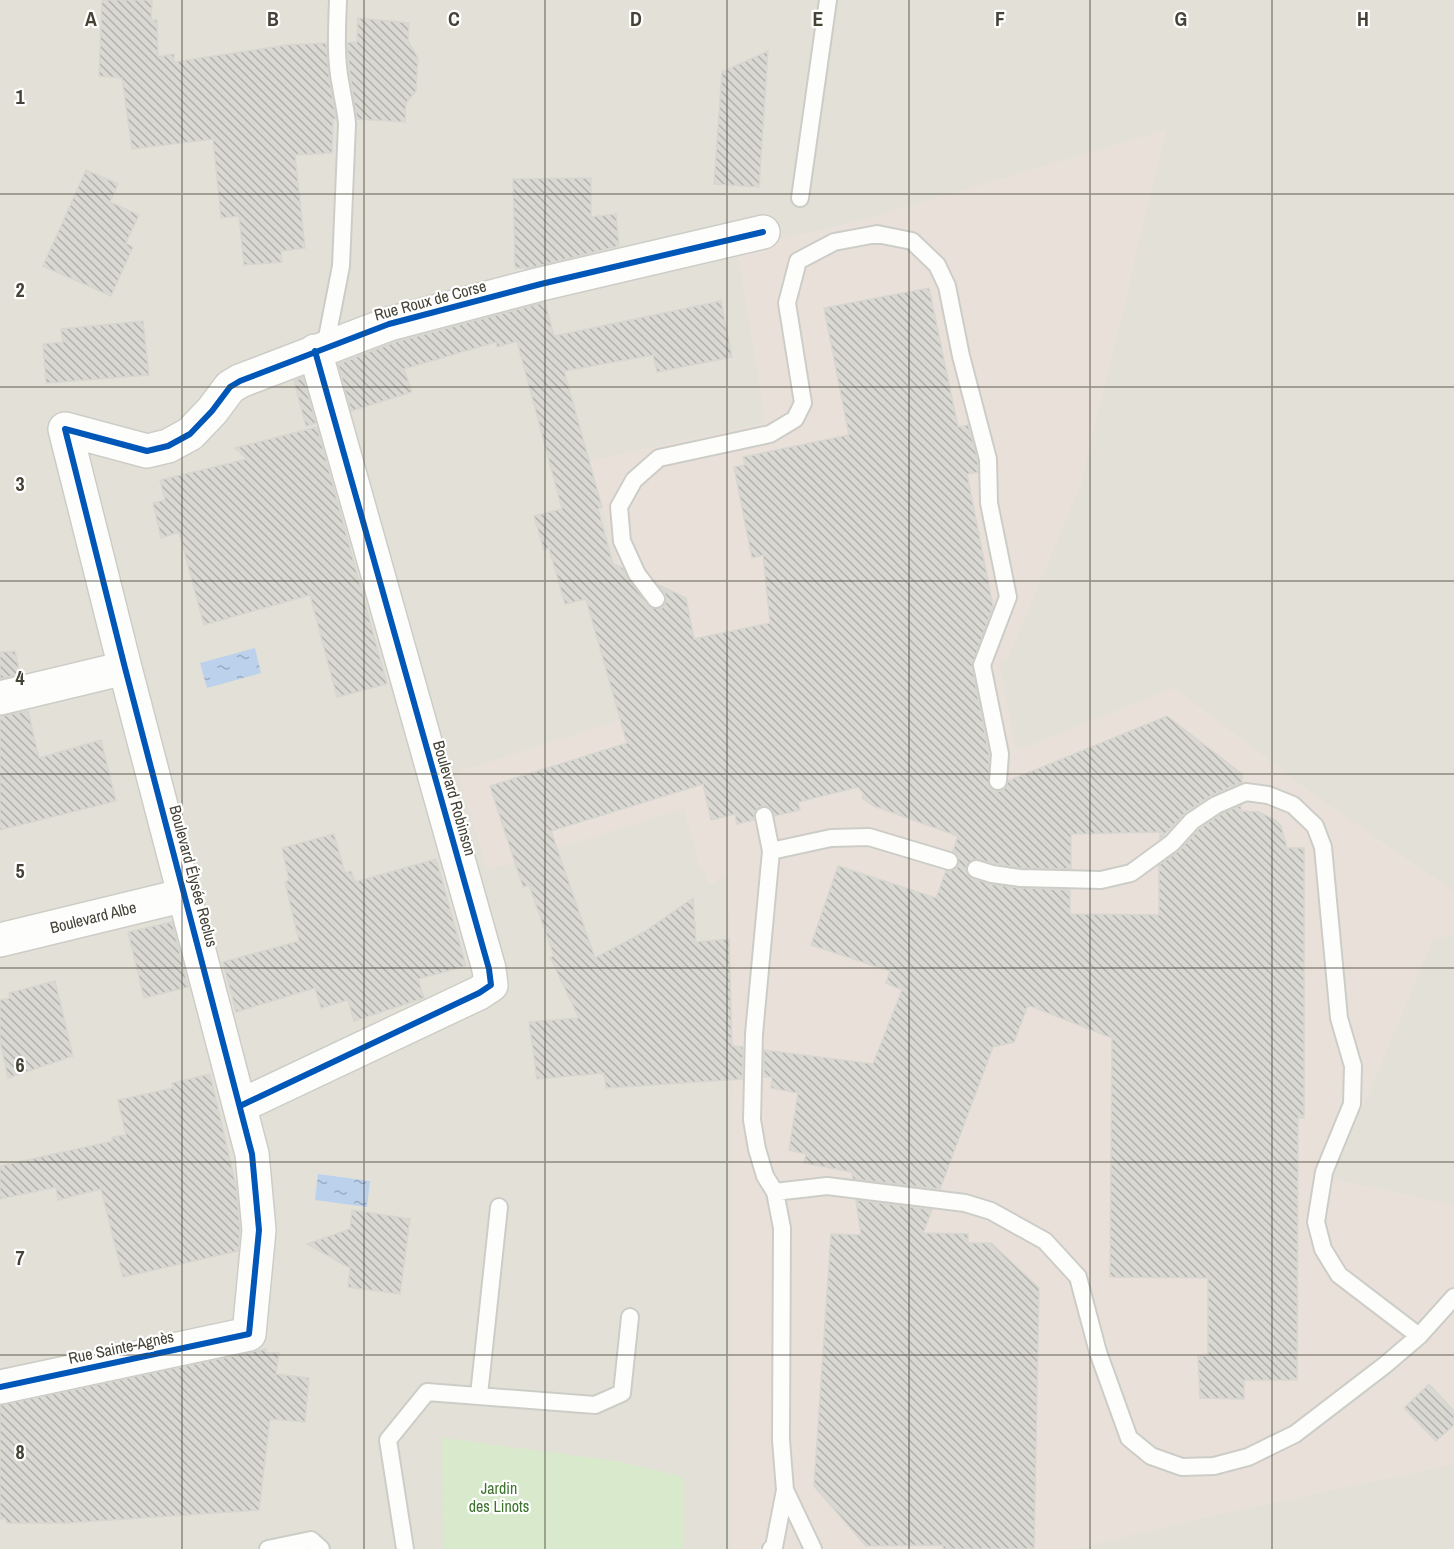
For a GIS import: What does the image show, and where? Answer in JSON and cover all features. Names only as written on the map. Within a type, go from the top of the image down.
[{"type":"street","name":"Rue Roux de Corse","points":[[65,429],[147,451],[168,446],[190,434],[212,411],[230,387],[240,381],[400,321],[763,232]]},
{"type":"street","name":"Boulevard Robinson","points":[[240,1106],[479,993],[491,985],[489,969],[320,350]]},
{"type":"street","name":"Boulevard Élysée Reclus","points":[[65,429],[252,1154],[260,1230],[249,1334]]},
{"type":"street","points":[[0,698],[125,668]]},
{"type":"street","name":"Boulevard Albe","points":[[0,940],[185,894]]},
{"type":"street","name":"Rue Sainte-Agnès","points":[[0,1387],[249,1334]]},
{"type":"lane","points":[[320,350],[341,266],[347,124],[345,102],[340,86],[337,40],[338,0]]},
{"type":"lane","points":[[800,198],[828,0]]},
{"type":"lane","points":[[656,598],[637,574],[622,541],[619,507],[634,480],[658,458],[770,434],[795,419],[803,403],[787,303],[798,261],[834,242],[877,234],[912,241],[937,265],[947,286],[961,356],[988,459],[988,503],[1008,597],[982,665],[999,754],[998,781]]},
{"type":"lane","points":[[976,869],[1020,878],[1101,880],[1131,873],[1172,843],[1192,820],[1216,805],[1246,792],[1268,795],[1293,805],[1316,826],[1323,847],[1339,1018],[1353,1066],[1352,1104],[1324,1172],[1316,1222],[1323,1249],[1339,1275],[1419,1336]]},
{"type":"lane","points":[[764,816],[771,851],[754,1034],[752,1120],[757,1149],[765,1176],[775,1192],[782,1228],[781,1440],[784,1490],[774,1547],[771,1549]]},
{"type":"lane","points":[[771,851],[831,838],[869,837],[949,861]]},
{"type":"lane","points":[[775,1192],[827,1186],[964,1203],[991,1211],[1045,1241],[1078,1277],[1098,1352],[1129,1438],[1151,1456],[1182,1467],[1214,1466],[1248,1457],[1295,1434],[1386,1365],[1419,1336],[1454,1297]]},
{"type":"lane","points":[[479,1395],[499,1207]]},
{"type":"lane","points":[[405,1549],[388,1440],[427,1392],[595,1405],[622,1393],[630,1317]]},
{"type":"lane","points":[[784,1490],[813,1549]]},
{"type":"lane","points":[[267,1549],[311,1540],[321,1549]]},
{"type":"shaded area","points":[[0,0],[1454,0],[1454,1549],[0,1549]]},
{"type":"shaded area","points":[[1166,130],[1081,484],[1008,657],[999,662],[1016,751],[1174,688],[1317,797],[1454,892],[1454,936],[1434,938],[1332,1179],[1454,1205],[1454,1464],[1193,1520],[1075,1549],[732,1549],[733,1064],[728,874],[711,885],[698,862],[684,808],[488,870],[457,772],[621,720],[632,613],[590,461],[766,423],[737,249],[856,222]]},
{"type":"green space","name":"Jardin des Linots","points":[[442,1438],[616,1461],[684,1477],[683,1549],[443,1549]]},
{"type":"water","points":[[255,648],[261,673],[207,688],[200,663]]},
{"type":"water","points":[[318,1174],[370,1181],[367,1207],[315,1200]]},
{"type":"building","points":[[102,0],[152,0],[151,20],[157,20],[158,57],[174,54],[174,62],[287,45],[326,43],[336,119],[333,119],[332,153],[295,155],[305,248],[281,251],[282,262],[244,265],[239,216],[221,218],[213,139],[132,149],[122,78],[99,76]]},
{"type":"building","points":[[358,18],[409,23],[408,41],[418,58],[416,91],[406,103],[405,122],[357,119],[347,43],[357,42]]},
{"type":"building","points":[[768,51],[759,187],[714,184],[722,72]]},
{"type":"building","points":[[86,170],[118,184],[110,202],[139,215],[126,243],[133,247],[111,296],[43,266]]},
{"type":"building","points":[[591,178],[591,217],[616,214],[619,246],[530,268],[515,268],[513,179]]},
{"type":"building","points":[[929,288],[958,427],[968,425],[978,460],[978,472],[967,474],[993,606],[972,666],[989,755],[989,786],[1002,791],[1008,781],[1167,716],[1242,774],[1242,782],[1212,795],[1186,812],[1160,839],[1160,832],[1071,834],[1071,869],[1021,868],[974,859],[966,865],[968,876],[989,884],[1070,890],[1070,914],[1159,915],[1159,865],[1180,850],[1199,829],[1221,814],[1241,805],[1241,811],[1259,812],[1275,820],[1281,826],[1287,848],[1304,848],[1304,1118],[1298,1118],[1297,1380],[1244,1380],[1244,1399],[1200,1398],[1198,1356],[1208,1356],[1208,1278],[1110,1277],[1112,1038],[1028,1005],[1014,1042],[993,1047],[940,1189],[853,1179],[852,1172],[804,1163],[806,1154],[789,1150],[798,1093],[771,1088],[772,1077],[764,1077],[764,1050],[873,1064],[902,990],[886,983],[890,971],[811,945],[838,866],[936,898],[946,871],[956,869],[959,863],[957,854],[953,851],[958,836],[874,806],[862,798],[864,794],[858,787],[798,802],[800,810],[775,816],[771,809],[761,806],[754,812],[754,820],[737,824],[735,814],[711,820],[703,784],[551,831],[595,958],[644,932],[693,898],[696,942],[729,939],[732,1046],[743,1047],[742,1079],[606,1088],[604,1073],[537,1079],[529,1022],[579,1018],[550,957],[554,956],[529,885],[523,887],[490,786],[627,743],[586,599],[565,604],[549,548],[544,550],[534,516],[562,509],[517,341],[497,347],[496,342],[404,369],[412,392],[351,411],[338,364],[395,342],[545,302],[554,336],[721,301],[732,357],[657,372],[653,355],[564,371],[602,507],[598,509],[613,564],[623,568],[629,580],[651,608],[662,608],[666,602],[665,593],[659,585],[686,598],[694,639],[770,623],[763,555],[752,558],[734,467],[745,465],[743,457],[849,435],[824,308]]},
{"type":"building","points":[[143,321],[149,375],[46,383],[43,344],[63,342],[61,329]]},
{"type":"building","points":[[303,377],[316,423],[306,426],[294,381]]},
{"type":"building","points":[[317,427],[387,684],[337,697],[310,595],[204,625],[179,532],[161,538],[153,503],[165,500],[160,480],[247,459],[235,448]]},
{"type":"building","points":[[15,651],[20,674],[0,679],[0,652]]},
{"type":"building","points":[[28,711],[39,758],[101,740],[116,801],[0,830],[0,716]]},
{"type":"building","points":[[334,834],[345,873],[351,871],[355,882],[436,859],[466,966],[418,979],[424,998],[354,1021],[348,1000],[321,1008],[315,988],[236,1012],[223,962],[299,941],[285,882],[289,880],[282,848]]},
{"type":"building","points":[[172,922],[188,987],[144,998],[128,932]]},
{"type":"building","points":[[55,981],[73,1056],[8,1078],[0,1041],[0,1000],[10,998],[9,993]]},
{"type":"building","points":[[210,1074],[236,1186],[240,1230],[238,1251],[123,1277],[101,1189],[58,1200],[56,1187],[0,1199],[0,1166],[113,1141],[112,1137],[126,1135],[118,1100],[173,1088],[172,1083]]},
{"type":"building","points":[[856,1200],[932,1210],[923,1233],[968,1234],[968,1243],[991,1243],[1039,1288],[1034,1549],[943,1549],[943,1545],[866,1546],[814,1486],[831,1234],[861,1235]]},
{"type":"building","points":[[352,1210],[410,1219],[400,1294],[348,1287],[350,1268],[307,1244],[350,1229]]},
{"type":"building","points":[[266,1349],[266,1353],[279,1353],[276,1374],[309,1378],[305,1422],[270,1419],[259,1510],[66,1523],[7,1523],[5,1518],[0,1519],[0,1405]]},
{"type":"building","points":[[1429,1384],[1454,1411],[1454,1425],[1436,1441],[1404,1408]]},
{"type":"cycle path","points":[[0,1387],[249,1334],[259,1230],[252,1154],[65,429],[147,451],[168,446],[190,434],[212,411],[230,387],[240,381],[389,324],[541,284],[763,232]]},
{"type":"cycle path","points":[[240,1106],[479,993],[491,985],[489,969],[315,351]]}]
